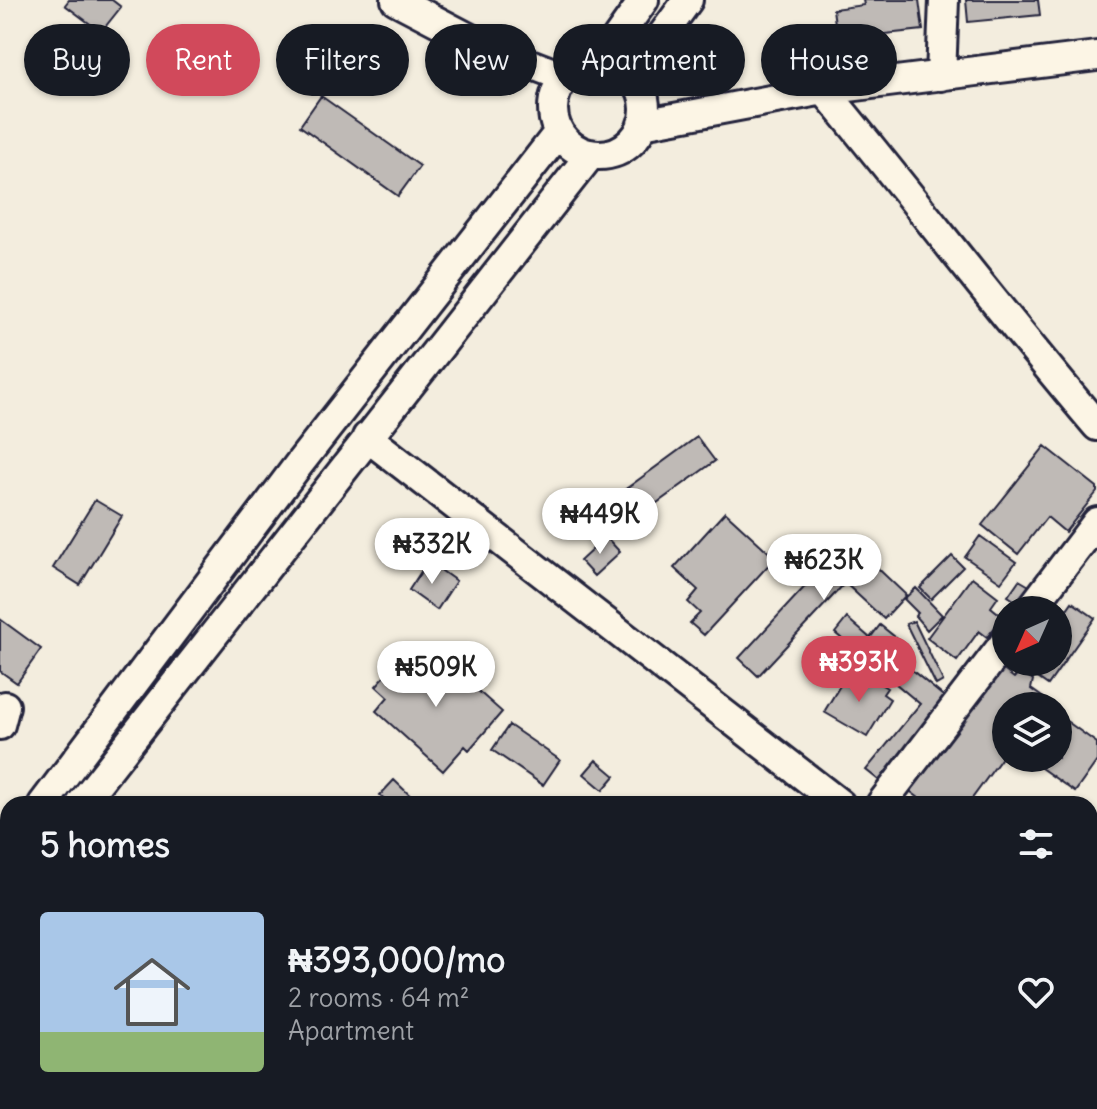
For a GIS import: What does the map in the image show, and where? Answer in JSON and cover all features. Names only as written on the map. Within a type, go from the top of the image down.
[{"type":"street","points":[[396,0],[486,47],[553,73]]},
{"type":"street","points":[[627,24],[644,0]]},
{"type":"street","points":[[671,24],[688,0]]},
{"type":"street","points":[[941,76],[944,0]]},
{"type":"street","points":[[897,81],[1097,56]]},
{"type":"street","points":[[554,96],[552,114],[559,132],[567,143],[591,154],[607,154],[622,149],[635,138],[645,107],[642,96]]},
{"type":"street","points":[[642,124],[792,96]]},
{"type":"street","points":[[829,96],[912,196],[1021,338],[1097,426]]},
{"type":"street","points":[[49,796],[299,464],[559,132]]},
{"type":"street","points":[[87,796],[591,154]]},
{"type":"street","points":[[367,437],[830,796]]},
{"type":"street","points":[[1041,596],[1097,522]]},
{"type":"street","points":[[887,796],[992,659]]},
{"type":"building","points":[[69,0],[112,0],[121,7],[107,24],[90,24],[65,5]]},
{"type":"building","points":[[863,0],[919,0],[923,30],[897,33],[897,24],[835,24],[833,9],[864,5]]},
{"type":"building","points":[[966,0],[1038,0],[1040,15],[968,22]]},
{"type":"building","points":[[321,96],[420,166],[398,196],[300,126]]},
{"type":"building","points":[[697,437],[715,461],[610,537],[593,513]]},
{"type":"building","points":[[1045,446],[1097,487],[1097,492],[1065,532],[1047,517],[1018,554],[982,525]]},
{"type":"building","points":[[95,500],[122,516],[80,585],[53,568]]},
{"type":"building","points":[[725,512],[775,558],[704,635],[690,623],[700,613],[688,602],[698,590],[674,568]]},
{"type":"building","points":[[980,536],[1016,562],[1001,582],[965,557]]},
{"type":"building","points":[[606,537],[620,552],[594,576],[580,561]]},
{"type":"building","points":[[848,540],[906,595],[884,619],[845,583],[758,676],[739,658]]},
{"type":"building","points":[[952,556],[963,567],[931,599],[920,588]]},
{"type":"building","points":[[428,561],[456,581],[437,610],[409,590]]},
{"type":"building","points":[[972,577],[997,596],[992,596],[992,631],[987,637],[979,631],[957,661],[927,638]]},
{"type":"building","points":[[1019,580],[1031,587],[1025,596],[1008,596]]},
{"type":"building","points":[[916,588],[942,615],[927,630],[915,616],[918,613],[904,599]]},
{"type":"building","points":[[1072,602],[1095,618],[1072,651]]},
{"type":"building","points":[[847,618],[870,638],[880,625],[900,641],[891,653],[948,700],[881,782],[866,770],[920,704],[835,633]]},
{"type":"building","points":[[0,619],[41,649],[17,683],[0,671]]},
{"type":"building","points":[[914,621],[943,681],[936,685],[906,624]]},
{"type":"building","points":[[433,651],[502,712],[469,750],[465,746],[443,771],[376,711],[388,697],[376,686],[399,660],[413,673]]},
{"type":"building","points":[[992,672],[992,676],[1027,676],[1033,680],[1031,689],[1035,692],[992,692],[992,771],[974,796],[916,796],[907,789]]},
{"type":"building","points":[[847,674],[860,682],[864,674],[887,688],[883,694],[890,699],[867,737],[824,712]]},
{"type":"building","points":[[1035,676],[1054,676],[1048,685]]},
{"type":"building","points":[[509,725],[560,760],[543,785],[492,750]]},
{"type":"building","points":[[1072,725],[1097,743],[1097,761],[1075,792],[1047,772],[1072,772]]},
{"type":"building","points":[[596,760],[615,776],[603,790],[584,774]]},
{"type":"building","points":[[394,780],[411,796],[381,796]]}]
